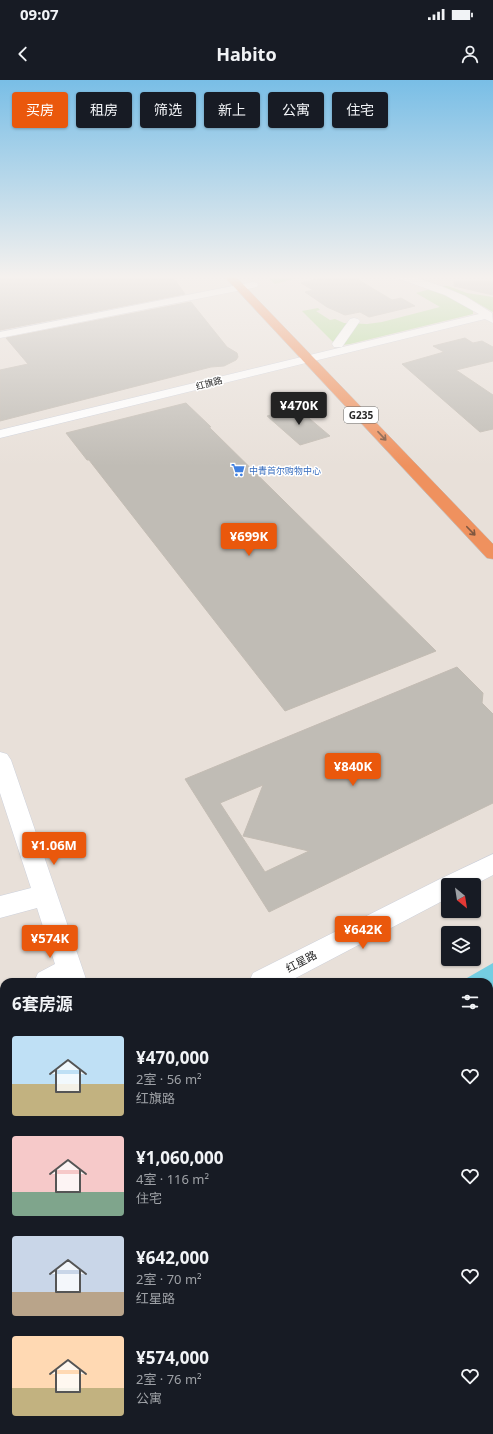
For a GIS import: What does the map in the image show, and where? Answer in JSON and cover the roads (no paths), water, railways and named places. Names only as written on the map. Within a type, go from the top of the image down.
[{"type":"highway","name":"G235","points":[[298,339],[493,554]]},
{"type":"highway","name":"G235","points":[[315,357],[493,536]]},
{"type":"street","points":[[338,344],[341,339]]},
{"type":"street","name":"红旗路","points":[[0,434],[315,357],[395,339]]},
{"type":"street","points":[[0,760],[72,976]]},
{"type":"street","points":[[465,878],[493,864]]},
{"type":"street","name":"红星路","points":[[270,978],[441,890]]},
{"type":"street","points":[[0,907],[45,895]]},
{"type":"water","points":[[493,963],[493,978],[467,978]]},
{"type":"place","name":"中青首尔购物中心","points":[[238,470]]}]
